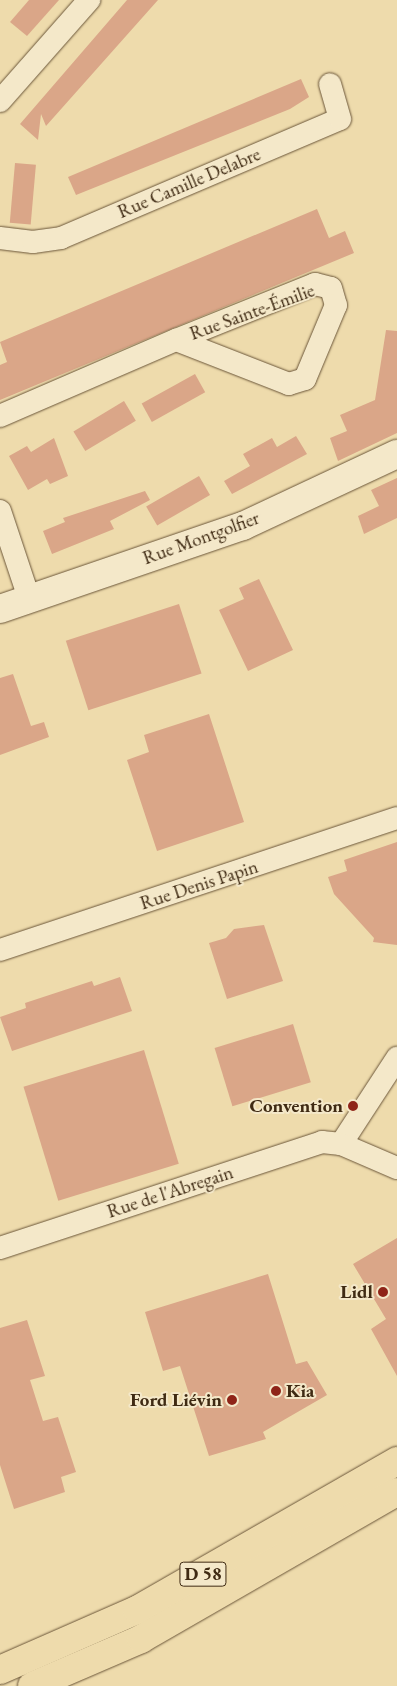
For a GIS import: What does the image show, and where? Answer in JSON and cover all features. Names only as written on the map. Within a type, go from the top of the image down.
[{"type":"main road","name":"D 58","points":[[0,1670],[138,1610],[397,1461]]},
{"type":"main road","name":"D 58","points":[[32,1686],[141,1639],[397,1492]]},
{"type":"street","points":[[0,101],[89,0]]},
{"type":"street","name":"Rue Camille Delabre","points":[[0,238],[33,242],[60,238],[340,119],[330,84]]},
{"type":"street","name":"Rue Sainte-Émilie","points":[[0,416],[176,340],[315,284],[331,288],[336,304],[305,379],[289,384],[176,340]]},
{"type":"street","name":"Rue Montgolfier","points":[[0,609],[243,526],[397,454]]},
{"type":"street","points":[[0,510],[29,598]]},
{"type":"street","name":"Rue Denis Papin","points":[[0,950],[397,818]]},
{"type":"street","points":[[397,1058],[341,1144],[397,1168]]},
{"type":"street","name":"Rue de l'Abregain","points":[[0,1248],[322,1142],[341,1144]]},
{"type":"building","points":[[29,0],[59,0],[27,36],[10,22]]},
{"type":"building","points":[[127,0],[158,0],[46,126],[41,114],[38,140],[20,124]]},
{"type":"building","points":[[301,79],[309,97],[290,109],[76,195],[68,177]]},
{"type":"building","points":[[15,163],[36,165],[31,225],[10,223]]},
{"type":"building","points":[[317,209],[329,238],[345,231],[354,253],[0,400],[0,365],[7,362],[0,342]]},
{"type":"building","points":[[386,330],[397,331],[397,433],[338,461],[330,438],[347,431],[340,415],[375,400]]},
{"type":"building","points":[[195,374],[205,392],[152,422],[142,404]]},
{"type":"building","points":[[124,401],[136,421],[85,451],[73,431]]},
{"type":"building","points":[[296,436],[307,454],[232,494],[224,481],[250,466],[243,454],[272,438],[277,447]]},
{"type":"building","points":[[54,438],[68,476],[50,484],[47,479],[28,490],[9,456],[27,446],[31,452]]},
{"type":"building","points":[[199,476],[210,495],[157,526],[146,506]]},
{"type":"building","points":[[397,478],[397,518],[364,534],[358,516],[379,506],[371,490]]},
{"type":"building","points":[[145,491],[150,500],[110,521],[114,529],[52,554],[43,531],[65,522],[63,518]]},
{"type":"building","points":[[259,579],[293,650],[248,671],[219,610],[244,599],[239,588]]},
{"type":"building","points":[[179,604],[202,673],[88,710],[66,641]]},
{"type":"building","points":[[13,674],[31,726],[44,722],[49,737],[0,755],[0,678]]},
{"type":"building","points":[[209,714],[244,822],[157,851],[127,760],[149,752],[144,735]]},
{"type":"building","points":[[397,842],[397,945],[373,942],[374,938],[334,894],[328,877],[347,871],[344,860]]},
{"type":"building","points":[[264,925],[283,981],[227,999],[209,943],[226,938],[234,929]]},
{"type":"building","points":[[120,977],[132,1011],[12,1051],[0,1017],[26,1008],[25,1003],[92,981],[94,986]]},
{"type":"building","points":[[293,1024],[311,1082],[232,1106],[215,1048]]},
{"type":"building","points":[[144,1050],[179,1164],[58,1201],[24,1087]]},
{"type":"building","name":"Lidl","points":[[397,1238],[397,1376],[371,1329],[386,1319],[353,1264]]},
{"type":"building","points":[[268,1274],[296,1364],[307,1361],[327,1395],[263,1432],[266,1439],[209,1456],[180,1366],[163,1371],[145,1312]]},
{"type":"building","points":[[27,1320],[45,1376],[30,1380],[43,1421],[58,1417],[76,1472],[61,1477],[65,1492],[14,1509],[0,1465],[0,1328]]},
{"type":"place","name":"Convention","points":[[353,1106]]},
{"type":"place","name":"Lidl","points":[[383,1292]]},
{"type":"place","name":"Kia","points":[[276,1391]]},
{"type":"place","name":"Ford Liévin","points":[[232,1400]]}]
